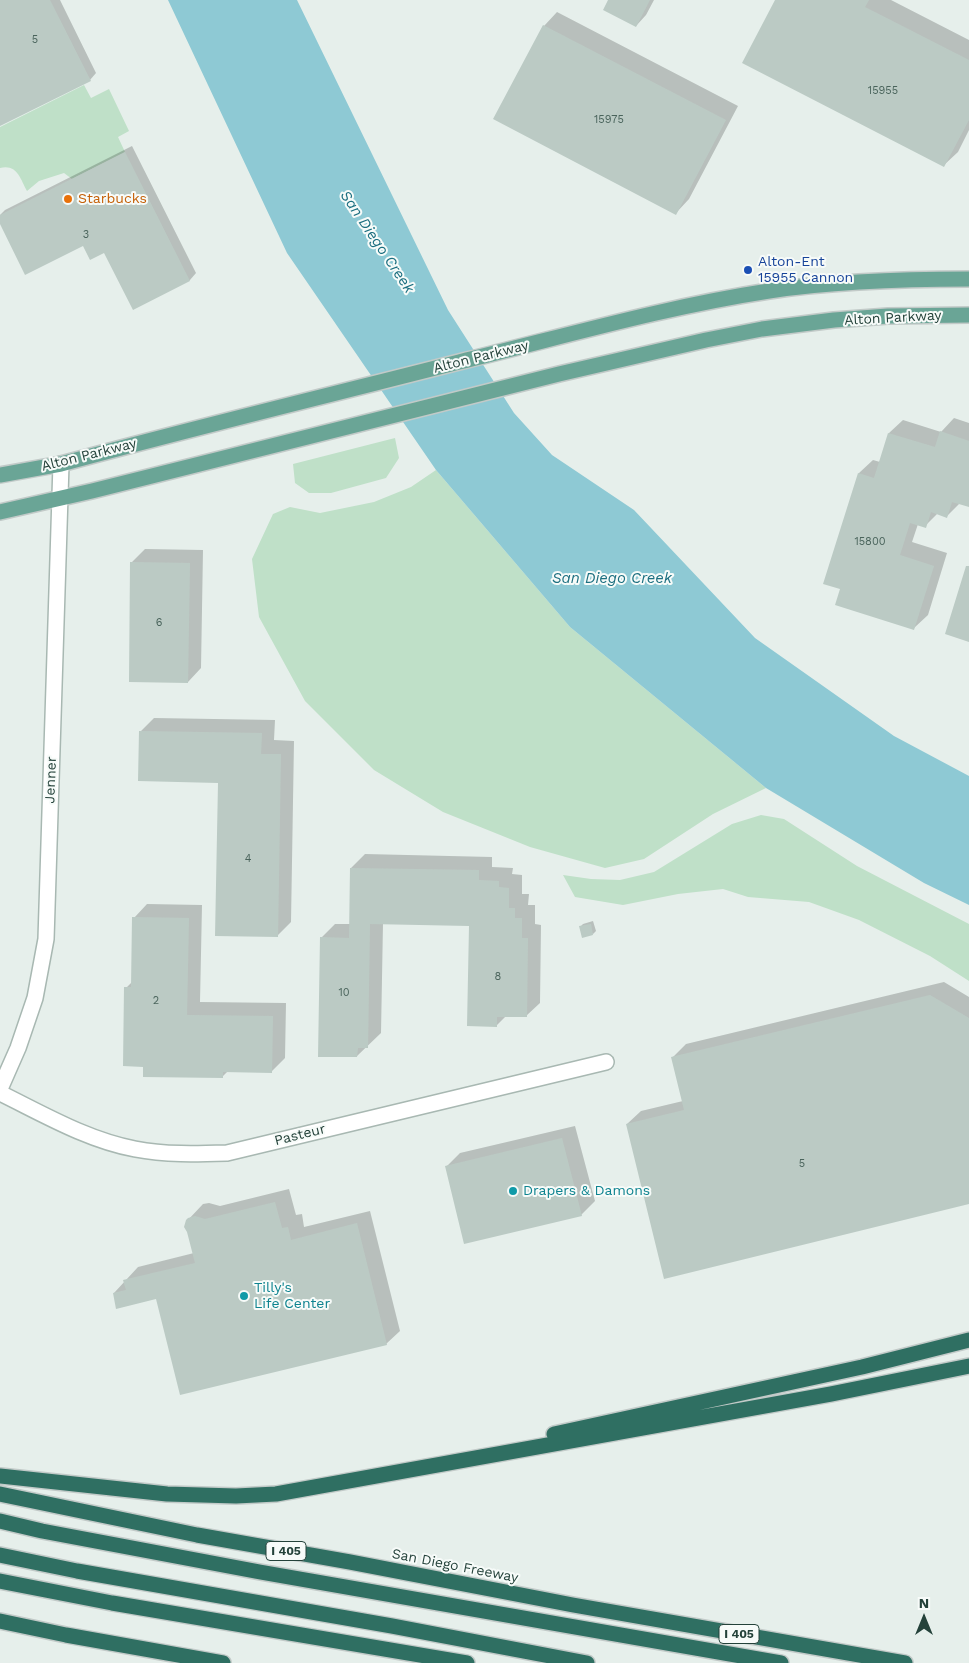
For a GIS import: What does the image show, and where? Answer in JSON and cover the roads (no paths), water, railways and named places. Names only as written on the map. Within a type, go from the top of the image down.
[{"type":"highway","points":[[276,1494],[862,1368],[969,1340]]},
{"type":"highway","points":[[0,1476],[167,1494],[236,1496],[276,1494],[831,1394],[969,1366]]},
{"type":"highway","name":"San Diego Freeway","points":[[0,1494],[197,1535],[573,1605],[905,1663]]},
{"type":"highway","points":[[0,1521],[42,1532],[260,1572],[780,1663]]},
{"type":"highway","points":[[0,1555],[77,1571],[392,1626],[587,1663]]},
{"type":"highway","points":[[0,1580],[112,1603],[467,1663]]},
{"type":"highway","points":[[0,1621],[66,1635],[224,1663]]},
{"type":"highway","points":[[66,1635],[165,1663]]},
{"type":"main road","name":"Alton Parkway","points":[[0,475],[61,464],[661,312],[769,291],[878,281],[969,279]]},
{"type":"main road","name":"Alton Parkway","points":[[0,512],[92,491],[673,346],[762,329],[834,320],[888,316],[969,315]]},
{"type":"street","name":"Jenner","points":[[0,1091],[18,1048],[35,998],[46,939],[61,464]]},
{"type":"street","name":"Pasteur","points":[[0,1091],[98,1138],[134,1149],[185,1155],[227,1153],[606,1062]]},
{"type":"water","name":"San Diego Creek","points":[[168,0],[297,0],[448,310],[514,413],[552,455],[634,510],[755,638],[894,736],[969,776],[969,905],[924,883],[766,788],[570,627],[436,470],[287,253]]},
{"type":"place","name":"Starbucks","points":[[68,199]]},
{"type":"place","name":"Alton-Ent 15955 Cannon","points":[[748,270]]},
{"type":"place","name":"Drapers & Damons","points":[[513,1191]]},
{"type":"place","name":"Tilly's Life Center","points":[[244,1296]]}]
